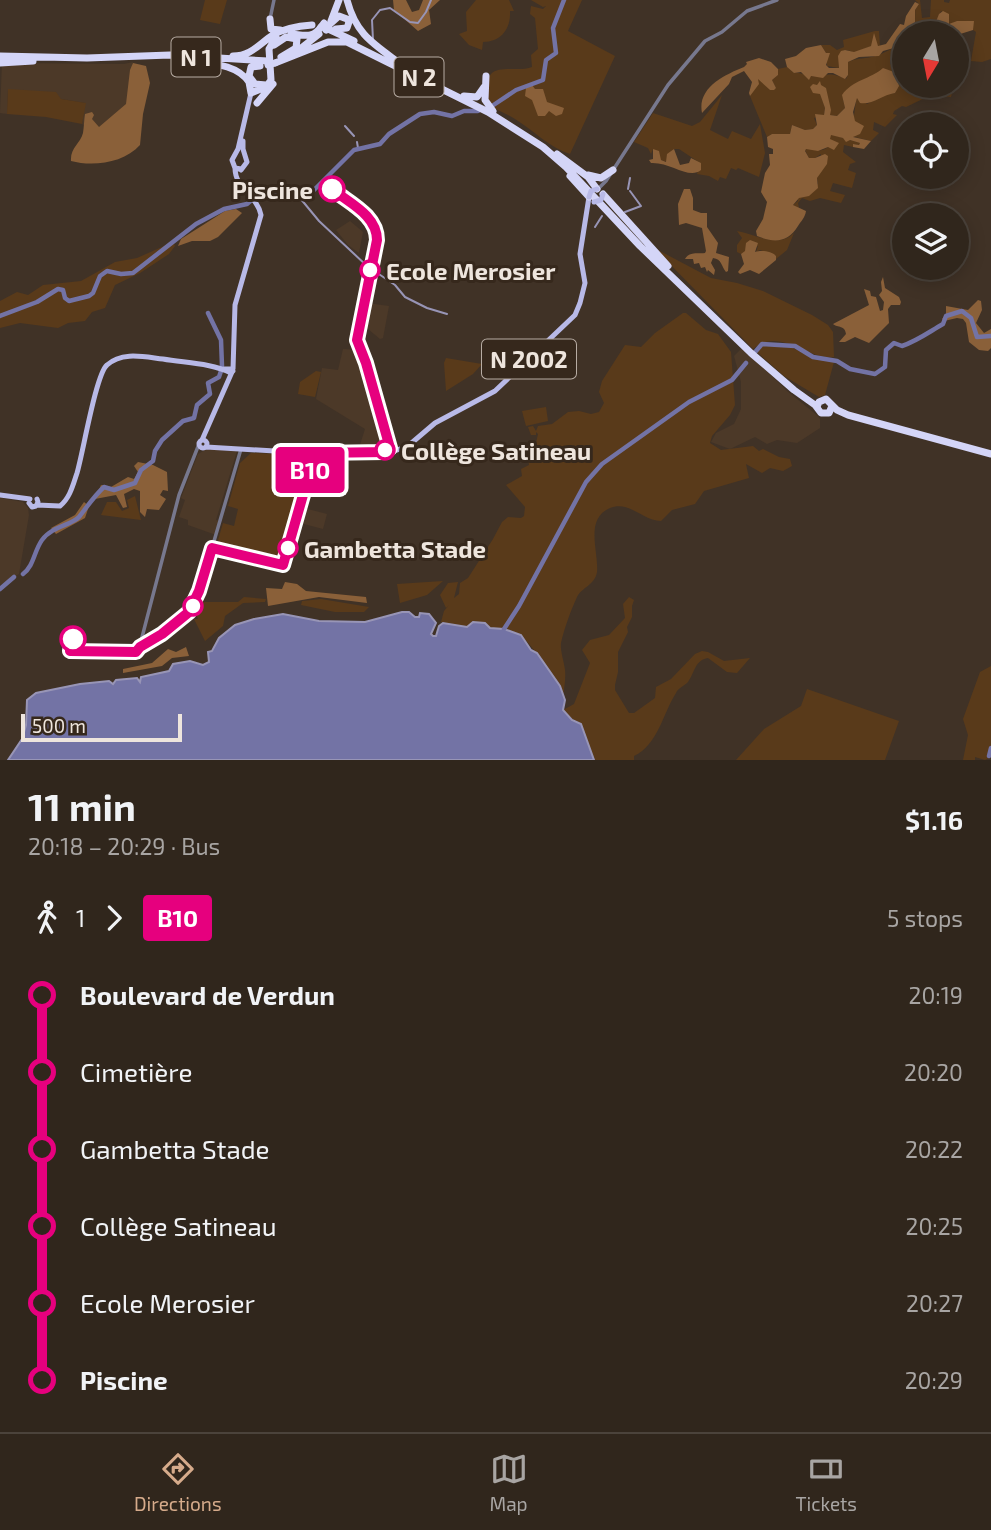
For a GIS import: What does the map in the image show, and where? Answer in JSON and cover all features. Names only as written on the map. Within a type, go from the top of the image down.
[{"type":"highway","name":"N 1","points":[[0,60],[288,59],[312,45],[326,25],[337,0]]},
{"type":"highway","points":[[347,0],[361,34],[402,65]]},
{"type":"highway","points":[[270,19],[270,27],[275,30],[312,25]]},
{"type":"highway","points":[[124,57],[160,53],[242,56],[282,31],[312,25]]},
{"type":"highway","points":[[257,89],[270,83],[272,76],[270,43],[281,34],[297,27],[312,25]]},
{"type":"highway","name":"N 2","points":[[312,25],[326,25],[464,96],[527,136],[561,162],[640,246],[673,274]]},
{"type":"highway","points":[[271,61],[274,43],[283,36],[312,36],[326,25]]},
{"type":"highway","name":"N 1","points":[[0,60],[170,55],[271,61],[301,49],[315,39],[326,25]]},
{"type":"highway","points":[[257,89],[248,75],[250,68],[271,61],[295,49],[298,44],[296,38],[286,37],[274,46],[271,57],[274,82],[269,92],[257,103]]},
{"type":"highway","name":"N 2","points":[[288,59],[328,42],[344,41],[529,132],[557,154],[673,274],[768,366],[819,403],[828,400],[831,409]]},
{"type":"highway","points":[[181,60],[217,64],[238,72],[264,93],[257,103]]},
{"type":"highway","points":[[464,96],[480,95],[484,89],[485,76],[485,100],[493,113]]},
{"type":"highway","points":[[424,80],[457,98],[460,103],[458,108],[468,104],[493,113],[550,155],[591,201],[644,253],[673,274]]},
{"type":"highway","points":[[557,154],[581,171],[673,274]]},
{"type":"highway","points":[[581,171],[600,178],[613,170]]},
{"type":"highway","name":"N 2","points":[[819,403],[821,413],[831,409],[991,455]]},
{"type":"main road","points":[[238,168],[232,162],[257,89]]},
{"type":"main road","points":[[238,168],[246,165],[243,142],[251,111],[257,103]]},
{"type":"main road","points":[[235,156],[245,157]]},
{"type":"main road","points":[[205,443],[235,355],[235,305],[260,220],[260,210],[255,201],[237,179],[238,168]]},
{"type":"main road","points":[[591,191],[600,191],[601,200],[591,201],[591,191]]},
{"type":"main road","name":"N 2002","points":[[205,443],[241,449],[308,453],[390,450],[413,442],[445,417],[495,391],[575,315],[584,284],[580,254],[591,201]]},
{"type":"main road","points":[[0,496],[29,501],[32,507],[40,503],[60,506],[71,491],[85,447],[99,378],[107,365],[122,357],[136,356],[230,371]]},
{"type":"street","points":[[270,19],[274,0]]},
{"type":"street","points":[[600,191],[668,85],[705,41],[722,32],[747,11],[777,0]]},
{"type":"street","points":[[205,443],[197,452],[179,495],[140,644],[162,634],[182,618],[194,603],[241,449]]},
{"type":"shaded area","points":[[205,0],[227,0],[220,24],[200,20]]},
{"type":"shaded area","points":[[393,0],[406,0],[412,12],[419,10],[423,0],[440,0],[429,10],[431,24],[418,31],[394,10]]},
{"type":"shaded area","points":[[476,0],[509,0],[514,11],[510,11],[509,23],[504,33],[495,40],[483,42],[482,50],[469,45],[459,34],[467,31],[466,12]]},
{"type":"shaded area","points":[[531,0],[582,0],[568,31],[615,56],[570,154],[555,148],[515,119],[493,107],[488,99],[488,81],[495,71],[532,67],[531,55],[538,49],[535,18],[530,14],[531,6],[543,9],[546,6]]},
{"type":"shaded area","points":[[915,0],[920,0],[922,18],[930,17],[931,0],[944,0],[949,3],[950,0],[991,0],[991,59],[971,61],[976,32],[973,30],[973,21],[949,21],[949,17],[941,11],[936,21],[916,21],[915,10],[919,4]]},
{"type":"shaded area","points":[[915,2],[919,4],[915,10],[915,21],[905,21]]},
{"type":"shaded area","points":[[943,11],[949,14],[949,21],[936,21]]},
{"type":"shaded area","points":[[970,21],[974,21],[973,30],[970,31]]},
{"type":"shaded area","points":[[879,31],[880,47],[876,44],[854,53],[845,50],[841,53],[839,68],[827,66],[826,53],[821,45],[830,45],[837,50],[844,47],[843,40]]},
{"type":"shaded area","points":[[874,33],[878,46],[886,44],[892,35],[892,48],[883,51],[879,56],[859,57],[848,62],[848,75],[845,79],[828,73],[823,78],[811,76],[809,80],[801,72],[794,73],[787,67],[785,59],[796,56],[806,48],[821,45],[826,53],[830,53],[826,65],[829,68],[839,68],[838,56],[841,51],[854,52],[871,46]]},
{"type":"shaded area","points":[[892,48],[892,73],[879,74],[864,82],[843,99],[845,108],[837,116],[830,115],[820,93],[825,108],[824,115],[814,118],[817,125],[813,129],[805,130],[792,125],[790,134],[772,134],[767,137],[750,96],[758,79],[770,90],[776,88],[772,80],[778,75],[778,69],[787,67],[794,73],[809,76],[834,75],[846,79],[848,62]]},
{"type":"shaded area","points":[[759,58],[771,62],[778,69],[778,75],[772,80],[776,88],[774,90],[770,90],[758,79],[759,84],[750,96],[752,82],[744,71],[732,77],[729,84],[702,113],[704,96],[714,84],[744,67],[746,62]]},
{"type":"shaded area","points":[[133,62],[127,112],[100,133],[82,124],[85,103],[8,90],[7,114],[0,113],[2,63]]},
{"type":"shaded area","points":[[133,63],[146,66],[150,83],[140,145],[117,160],[89,164],[71,161],[72,153],[83,133],[85,114],[92,112],[92,119],[99,127],[126,104]]},
{"type":"shaded area","points":[[883,68],[892,71],[892,94],[865,103],[860,103],[857,98],[853,112],[855,121],[864,126],[860,134],[853,137],[871,141],[864,149],[853,147],[853,144],[860,143],[850,140],[846,142],[843,138],[831,135],[830,139],[839,143],[834,150],[828,147],[818,151],[806,149],[809,158],[825,154],[828,156],[827,164],[817,178],[818,188],[809,196],[799,198],[793,205],[806,211],[804,218],[790,236],[780,240],[757,236],[756,231],[763,219],[767,202],[761,192],[765,173],[770,165],[769,154],[773,154],[773,149],[768,147],[767,137],[772,134],[790,134],[792,125],[805,130],[813,129],[817,125],[815,114],[824,115],[825,108],[820,94],[813,93],[810,87],[813,84],[817,85],[820,81],[826,88],[830,115],[837,116],[845,108],[842,95],[846,90]]},
{"type":"shaded area","points":[[532,85],[535,89],[543,89],[547,102],[564,108],[562,114],[556,116],[549,111],[545,116],[538,116],[532,100],[525,96],[526,88]]},
{"type":"shaded area","points":[[8,89],[56,92],[61,99],[86,103],[82,124],[46,117],[7,114]]},
{"type":"shaded area","points":[[892,93],[892,98],[925,98],[892,112],[892,120],[885,127],[874,122],[873,130],[879,133],[871,141],[851,136],[857,96],[867,104]]},
{"type":"shaded area","points":[[722,95],[710,130],[728,139],[732,131],[751,139],[760,124],[765,153],[759,177],[738,168],[731,168],[726,179],[720,177],[718,181],[697,174],[700,163],[679,149],[674,149],[667,162],[661,160],[653,149],[651,154],[648,148],[634,142],[653,113],[692,126],[700,122]]},
{"type":"shaded area","points":[[830,134],[860,143],[853,144],[853,147],[844,145],[843,152],[856,162],[850,164],[848,170],[856,173],[852,188],[833,183],[830,191],[845,195],[841,203],[820,198],[810,201],[802,198],[798,203],[799,208],[793,205],[798,198],[818,184],[817,178],[821,170],[821,154],[809,158],[805,150],[825,149],[828,147]]},
{"type":"shaded area","points":[[653,149],[659,151],[661,160],[666,162],[667,154],[674,149],[680,165],[689,163],[691,158],[701,163],[701,170],[691,173],[651,163],[649,160],[653,159]]},
{"type":"shaded area","points":[[684,189],[690,189],[693,210],[707,213],[707,227],[718,243],[716,253],[729,257],[728,271],[726,272],[720,261],[713,258],[711,263],[715,270],[714,275],[708,270],[707,272],[705,267],[701,268],[699,263],[694,264],[693,259],[685,259],[692,254],[706,251],[702,228],[686,223],[679,225],[678,204]]},
{"type":"shaded area","points":[[236,209],[242,213],[218,237],[210,241],[192,241],[178,246],[181,239],[225,211]]},
{"type":"shaded area","points":[[350,221],[363,232],[359,253],[348,245],[336,230]]},
{"type":"shaded area","points":[[737,231],[774,240],[787,238],[794,233],[787,250],[776,259],[776,256],[760,250],[756,252],[758,246],[741,254],[737,252],[737,245],[742,238]]},
{"type":"shaded area","points":[[750,240],[758,243],[755,252],[772,253],[776,260],[759,274],[750,270],[740,274],[738,272],[744,264],[741,254]]},
{"type":"shaded area","points":[[173,242],[175,246],[169,254],[115,285],[105,308],[92,312],[85,321],[68,323],[58,328],[20,323],[0,328],[0,301],[17,292],[28,295],[43,285],[81,281],[115,262],[137,258]]},
{"type":"shaded area","points":[[658,250],[711,278],[763,291],[812,315],[828,325],[833,332],[834,357],[814,354],[784,342],[763,343],[753,349]]},
{"type":"shaded area","points":[[883,277],[885,288],[899,297],[901,302],[900,305],[891,305],[888,309],[889,323],[869,343],[855,337],[839,342],[846,334],[845,331],[833,324],[869,305],[864,289],[876,297],[880,311],[883,310],[884,302],[879,295]]},
{"type":"shaded area","points":[[978,300],[981,301],[982,310],[976,323],[984,333],[991,329],[991,348],[988,351],[979,350],[969,342],[963,319],[942,319],[946,314],[946,306],[968,310]]},
{"type":"shaded area","points":[[367,303],[389,306],[383,338],[380,339],[362,324]]},
{"type":"shaded area","points":[[683,313],[706,330],[718,334],[731,352],[735,405],[712,436],[710,443],[721,450],[753,446],[759,451],[763,449],[790,459],[792,466],[783,471],[770,468],[762,473],[746,464],[749,478],[704,491],[695,504],[672,510],[661,521],[617,506],[602,513],[597,520],[594,537],[596,576],[577,597],[561,643],[565,673],[563,697],[544,663],[518,634],[490,628],[485,623],[473,622],[467,627],[441,622],[449,605],[446,608],[440,595],[448,583],[458,582],[454,598],[459,594],[460,583],[468,578],[502,522],[508,517],[524,516],[525,507],[506,485],[522,476],[521,469],[529,465],[527,451],[536,443],[538,434],[536,432],[536,435],[531,435],[528,427],[533,426],[536,431],[538,426],[552,424],[568,412],[599,412],[604,403],[599,392],[602,381],[625,345],[641,347]]},
{"type":"shaded area","points":[[764,345],[793,348],[813,358],[834,362],[825,395],[819,397],[784,376],[757,352]]},
{"type":"shaded area","points":[[743,347],[787,391],[818,416],[820,428],[797,443],[777,440],[767,444],[755,437],[730,449],[711,442],[716,433],[734,424],[741,409],[741,382],[734,356]]},
{"type":"shaded area","points":[[343,349],[359,350],[388,440],[381,448],[358,451],[365,429],[316,399],[322,368],[338,370]]},
{"type":"shaded area","points":[[446,358],[482,364],[473,374],[446,391]]},
{"type":"shaded area","points":[[316,371],[321,372],[315,397],[298,394],[300,382]]},
{"type":"shaded area","points":[[546,407],[548,421],[526,426],[522,411]]},
{"type":"shaded area","points":[[207,449],[237,451],[216,520],[220,521],[216,535],[188,525],[188,520],[179,517],[185,500],[181,498],[198,454]]},
{"type":"shaded area","points":[[251,453],[300,455],[304,477],[283,550],[274,561],[225,550],[218,540],[223,523],[234,526],[238,509],[228,506],[240,463]]},
{"type":"shaded area","points":[[138,462],[167,472],[168,491],[163,490],[160,495],[166,499],[159,510],[147,509],[145,517],[140,512],[140,491],[134,489],[124,494],[127,507],[123,508],[116,495],[95,499],[101,485],[111,487],[128,477],[134,479],[138,472],[134,466]]},
{"type":"shaded area","points":[[135,496],[141,520],[101,515],[107,502],[116,502],[122,511],[129,508],[127,500]]},
{"type":"shaded area","points":[[0,498],[23,502],[29,515],[19,574],[0,585]]},
{"type":"shaded area","points":[[84,502],[89,506],[85,518],[56,534],[51,528],[75,515]]},
{"type":"shaded area","points":[[304,508],[327,514],[323,529],[300,523]]},
{"type":"shaded area","points":[[443,581],[427,595],[400,603],[397,584]]},
{"type":"shaded area","points":[[285,582],[297,584],[306,591],[366,597],[367,603],[319,597],[268,606],[266,588],[282,589]]},
{"type":"shaded area","points":[[244,597],[266,599],[265,602],[243,603],[225,616],[223,626],[205,641],[194,619],[198,619],[194,610],[196,602],[238,602]]},
{"type":"shaded area","points":[[629,597],[634,600],[632,617],[618,652],[615,690],[629,713],[634,713],[655,698],[656,687],[671,679],[695,654],[708,652],[724,661],[750,658],[737,673],[727,672],[708,658],[700,661],[688,682],[677,691],[654,737],[634,756],[634,760],[594,760],[581,724],[572,720],[563,710],[574,704],[590,663],[582,650],[590,640],[609,635],[625,618],[623,604]]},
{"type":"shaded area","points":[[321,599],[369,607],[364,612],[335,612],[301,605],[302,601]]},
{"type":"shaded area","points":[[186,647],[189,656],[172,658],[162,666],[123,673],[123,669],[152,663],[168,649],[176,652]]},
{"type":"shaded area","points":[[991,666],[991,757],[985,760],[975,757],[975,760],[963,760],[968,735],[963,719],[980,672]]},
{"type":"shaded area","points":[[807,689],[899,721],[885,760],[736,760],[764,729],[801,706]]},
{"type":"water","points":[[409,612],[415,617],[419,617],[420,613],[429,614],[436,623],[431,634],[433,636],[436,636],[443,623],[467,627],[473,622],[485,623],[490,628],[504,629],[521,635],[560,686],[565,700],[563,710],[572,720],[581,724],[594,760],[8,760],[22,739],[26,725],[27,700],[36,693],[80,684],[109,681],[113,684],[116,680],[137,678],[140,682],[141,677],[169,671],[173,664],[190,661],[203,665],[209,662],[208,652],[212,651],[219,638],[235,625],[254,619],[283,614],[319,621],[365,622]]},
{"type":"waterway","points":[[373,40],[372,20],[380,10],[390,8],[410,22],[418,23],[431,0]]},
{"type":"waterway","points":[[492,106],[516,90],[543,80],[546,60],[556,53],[553,28],[564,0]]},
{"type":"waterway","points":[[0,316],[37,302],[58,289],[63,290],[69,301],[89,296],[100,276],[107,271],[133,273],[196,224],[224,209],[247,204],[266,188],[288,196],[308,196],[354,150],[380,144],[389,134],[420,114],[434,112],[452,116],[464,111],[478,111]]},
{"type":"waterway","points":[[345,126],[354,136]]},
{"type":"waterway","points":[[357,142],[358,148]]},
{"type":"waterway","points":[[628,189],[630,178]]},
{"type":"waterway","points":[[625,212],[641,206],[630,191]]},
{"type":"waterway","points":[[300,198],[319,221],[367,266],[395,285],[405,297],[447,314]]},
{"type":"waterway","points":[[595,227],[602,216]]},
{"type":"waterway","points":[[756,351],[762,344],[795,346],[813,357],[837,361],[850,369],[875,374],[885,367],[886,350],[894,343],[902,346],[918,339],[943,324],[946,316],[962,311],[971,318],[977,337],[991,336]]},
{"type":"waterway","points":[[208,313],[221,340],[222,366]]},
{"type":"waterway","points":[[504,629],[586,482],[602,464],[689,402],[732,380],[746,363]]},
{"type":"waterway","points":[[23,574],[46,535],[76,520],[104,487],[114,490],[135,483],[141,470],[153,461],[155,451],[162,440],[183,421],[194,418],[197,405],[210,394],[208,383],[219,377],[221,371]]},
{"type":"waterway","points":[[0,589],[14,577]]},
{"type":"waterway","points":[[989,756],[991,748]]},
{"type":"bus line","name":"B10","points":[[73,639],[70,651],[138,651],[189,612],[199,591],[212,548],[283,565],[315,453],[386,452],[386,448],[390,448],[390,440],[357,340],[377,240],[376,229],[370,219],[332,189]]},
{"type":"place","name":"Piscine","points":[[332,189]]},
{"type":"place","name":"Ecole Merosier","points":[[370,270]]},
{"type":"place","name":"Collège Satineau","points":[[385,450]]},
{"type":"place","name":"Gambetta Stade","points":[[288,548]]}]
